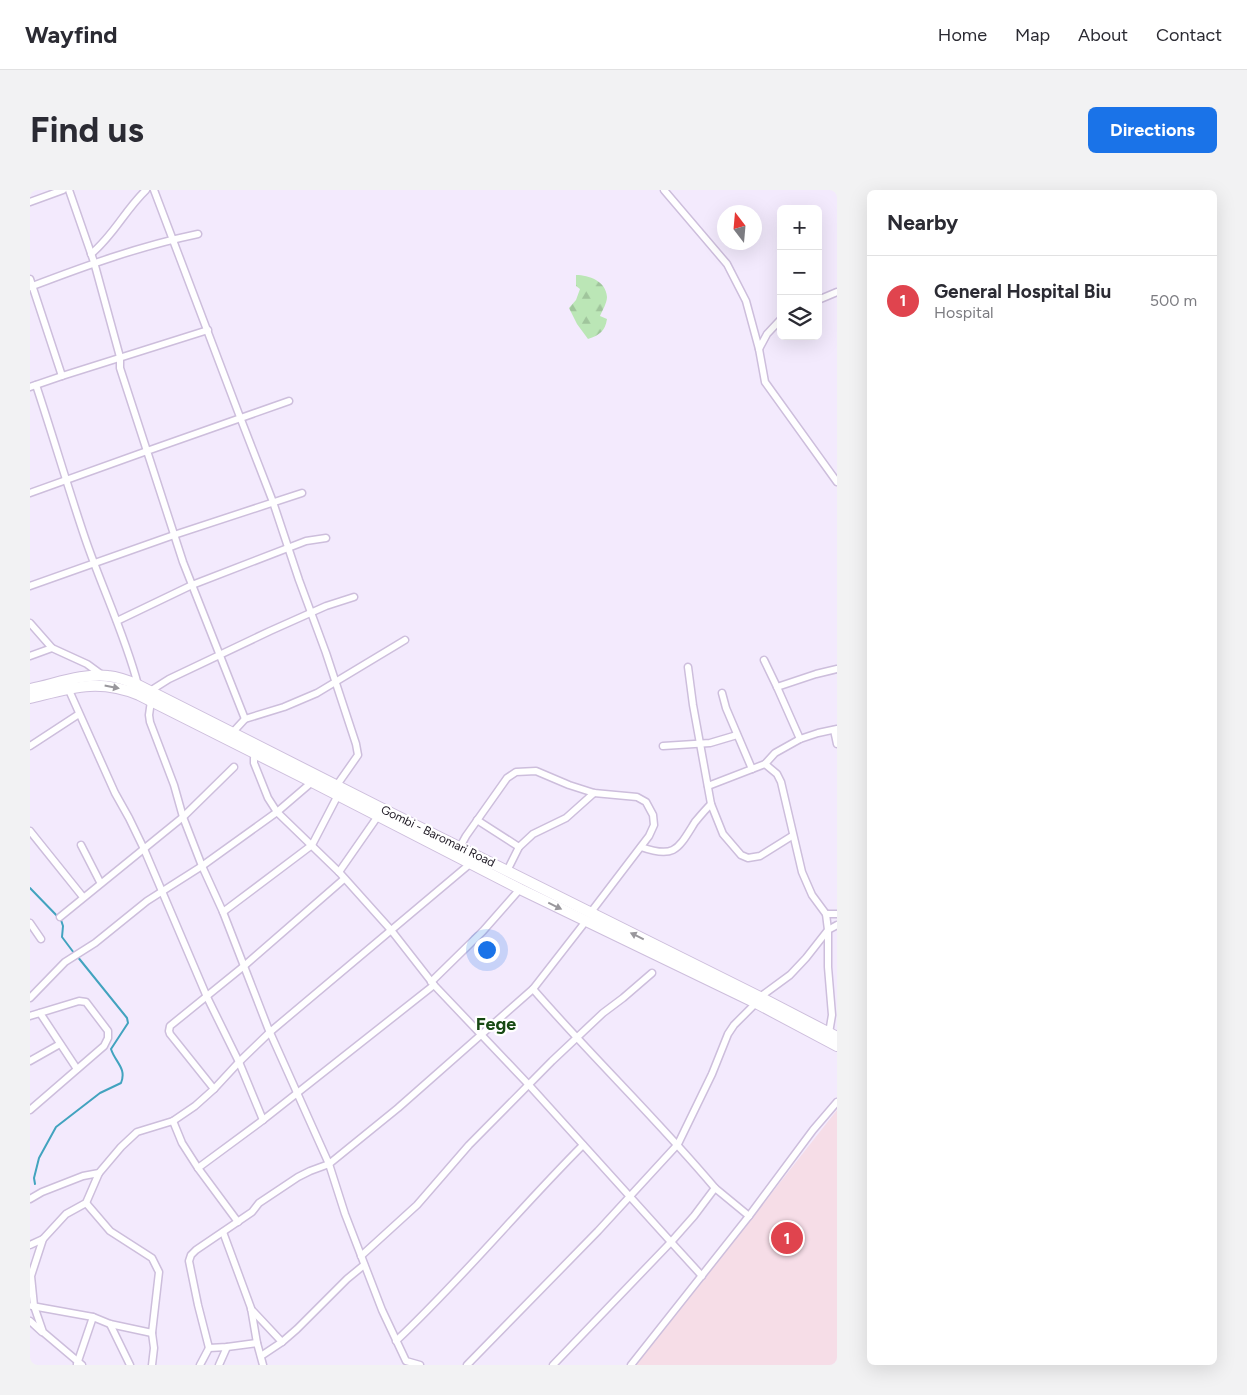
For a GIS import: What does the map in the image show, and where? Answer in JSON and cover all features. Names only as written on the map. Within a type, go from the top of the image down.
[{"type":"main road","name":"Gombi - Baromari Road","points":[[30,689],[68,680],[102,675],[119,678],[138,685],[150,696],[338,790],[508,871],[528,889]]},
{"type":"main road","name":"Gombi - Baromari Road","points":[[30,698],[68,688],[105,685],[150,696],[233,732],[312,782],[338,790],[378,816],[471,864],[589,916],[833,1035]]},
{"type":"main road","name":"Gombi - Baromari Road","points":[[758,1000],[837,1046]]},
{"type":"street","points":[[30,202],[63,190]]},
{"type":"street","points":[[69,190],[94,262],[120,357],[120,368],[174,535],[245,719]]},
{"type":"street","points":[[91,254],[107,239],[129,208],[146,190]]},
{"type":"street","points":[[154,190],[240,418],[274,502],[336,683],[358,755],[338,790],[312,845],[223,912]]},
{"type":"street","points":[[664,190],[728,264],[746,301],[759,349],[765,382],[837,482]]},
{"type":"street","points":[[62,376],[31,284],[94,262],[198,234]]},
{"type":"street","points":[[822,298],[837,292]]},
{"type":"street","points":[[759,349],[767,334],[777,324]]},
{"type":"street","points":[[138,685],[134,667],[95,564],[33,386],[208,330]]},
{"type":"street","points":[[30,493],[289,401]]},
{"type":"street","points":[[30,586],[174,535],[302,493]]},
{"type":"street","points":[[117,621],[192,585],[306,541],[326,538]]},
{"type":"street","points":[[354,597],[326,606],[169,678],[150,696],[149,715],[174,785],[183,817],[202,866],[223,912],[270,1032],[329,1164],[364,1264],[382,1310],[406,1361]]},
{"type":"street","points":[[30,623],[52,648],[87,664],[102,675]]},
{"type":"street","points":[[233,732],[245,719],[300,701],[336,683],[405,640]]},
{"type":"street","points":[[30,656],[52,648]]},
{"type":"street","points":[[764,660],[800,739]]},
{"type":"street","points":[[688,667],[710,804],[723,834],[741,855],[748,858],[760,856],[792,836]]},
{"type":"street","points":[[777,688],[816,674],[837,669]]},
{"type":"street","points":[[68,688],[115,794],[144,849],[207,997],[239,1062],[263,1120]]},
{"type":"street","points":[[722,693],[752,769]]},
{"type":"street","points":[[30,746],[79,714]]},
{"type":"street","points":[[708,786],[765,764],[780,750],[800,739],[818,733],[835,730],[837,744]]},
{"type":"street","points":[[663,746],[722,741],[737,735]]},
{"type":"street","points":[[261,751],[254,758],[254,763],[268,798],[276,812],[339,872],[391,930],[433,983],[529,1085],[702,1276]]},
{"type":"street","points":[[765,764],[777,774],[802,872],[812,895],[826,914],[833,1035]]},
{"type":"street","points":[[60,916],[183,817],[234,767]]},
{"type":"street","points":[[200,1365],[209,1348],[189,1261],[191,1255],[252,1212],[259,1203],[298,1177],[310,1170],[329,1164],[398,1108],[533,989],[649,836],[654,825],[653,815],[646,802],[637,797],[594,793],[536,771],[516,772],[507,778],[460,847]]},
{"type":"street","points":[[30,998],[65,962],[96,942],[162,891],[202,866],[276,812],[312,782]]},
{"type":"street","points":[[508,871],[519,848],[533,834],[566,818],[594,793]]},
{"type":"street","points":[[640,847],[666,853],[674,850],[682,845],[695,822],[710,804]]},
{"type":"street","points":[[339,872],[378,816]]},
{"type":"street","points":[[477,820],[519,848]]},
{"type":"street","points":[[30,830],[83,897]]},
{"type":"street","points":[[80,845],[100,882]]},
{"type":"street","points":[[30,1245],[43,1239],[66,1214],[86,1203],[99,1173],[121,1147],[137,1132],[173,1121],[214,1089],[270,1032],[471,864]]},
{"type":"street","points":[[214,1089],[187,1056],[169,1030],[170,1026],[244,966],[344,879]]},
{"type":"street","points":[[198,1168],[263,1120],[433,983],[483,931],[528,889]]},
{"type":"street","points":[[826,914],[837,914]]},
{"type":"street","points":[[30,923],[42,939]]},
{"type":"street","points":[[467,1365],[598,1231],[678,1144],[712,1074],[728,1034],[734,1025],[758,1000],[790,975],[828,930],[837,925]]},
{"type":"street","points":[[361,1256],[417,1205],[469,1145],[529,1085],[603,1013],[624,998],[652,972]]},
{"type":"street","points":[[533,989],[577,1039],[678,1144],[715,1188],[749,1216]]},
{"type":"street","points":[[30,1016],[79,1001],[86,1002],[108,1031],[108,1038],[104,1046],[30,1110]]},
{"type":"street","points":[[40,1013],[77,1069]]},
{"type":"street","points":[[30,1060],[60,1044]]},
{"type":"street","points":[[631,1365],[749,1216],[813,1130],[837,1102]]},
{"type":"street","points":[[173,1121],[182,1143],[198,1168],[238,1222]]},
{"type":"street","points":[[396,1340],[449,1290],[540,1188],[583,1145]]},
{"type":"street","points":[[30,1199],[42,1192],[83,1176],[99,1173]]},
{"type":"street","points":[[553,1365],[671,1242],[715,1188]]},
{"type":"street","points":[[86,1203],[110,1231],[152,1258],[156,1264],[159,1272],[152,1333],[154,1348],[152,1365]]},
{"type":"street","points":[[223,1232],[251,1308],[263,1365]]},
{"type":"street","points":[[43,1239],[30,1276],[32,1306],[43,1332]]},
{"type":"street","points":[[261,1356],[282,1342],[364,1264]]},
{"type":"street","points":[[32,1306],[93,1317],[110,1324],[152,1333]]},
{"type":"street","points":[[251,1308],[282,1342]]},
{"type":"street","points":[[30,1321],[77,1364],[93,1317]]},
{"type":"street","points":[[110,1324],[130,1365]]},
{"type":"street","points":[[209,1348],[257,1342]]},
{"type":"street","points":[[219,1365],[227,1347]]},
{"type":"street","points":[[399,1365],[406,1361],[420,1365]]},
{"type":"shaded area","points":[[837,1110],[837,1365],[636,1365]]},
{"type":"green space","points":[[576,275],[596,280],[606,291],[607,297],[600,316],[607,319],[605,327],[599,334],[588,339],[577,324],[569,308],[576,300],[580,289],[576,286]]},
{"type":"waterway","points":[[30,888],[61,920],[63,926],[62,937],[74,953]]},
{"type":"waterway","points":[[35,1184],[34,1178],[39,1158],[56,1127],[100,1093],[121,1083],[123,1073],[111,1049],[128,1023],[127,1018],[77,956]]},
{"type":"place","name":"General Hospital Biu","points":[[787,1238]]},
{"type":"district","name":"Fege","points":[[496,1024]]}]
